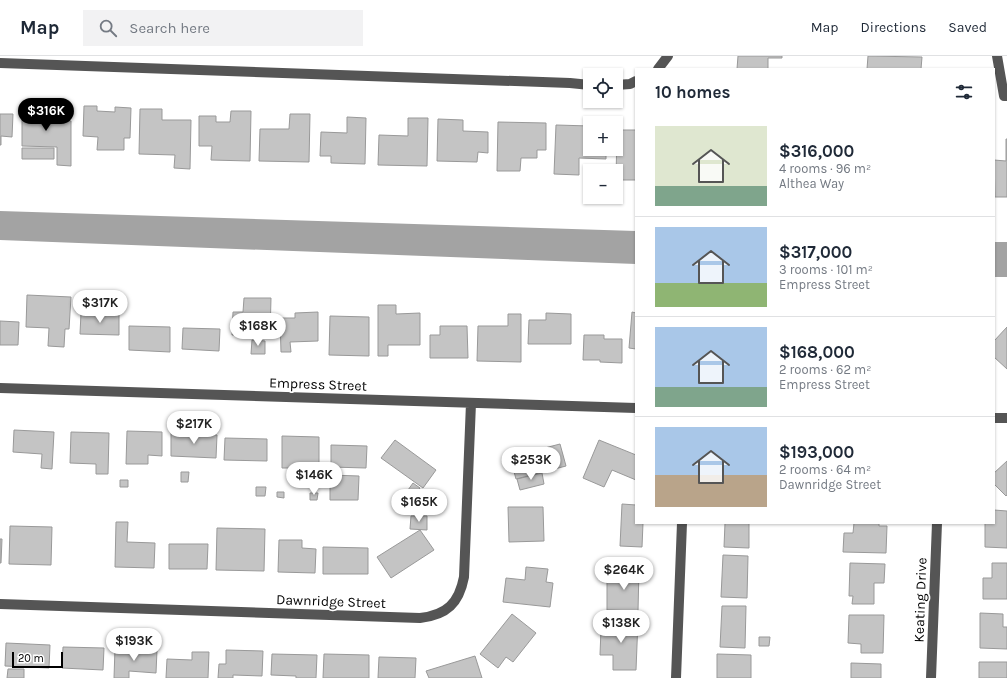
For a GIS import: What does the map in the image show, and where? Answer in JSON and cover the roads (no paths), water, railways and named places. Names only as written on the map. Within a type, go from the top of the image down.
[{"type":"street","points":[[659,68],[668,56]]},
{"type":"street","points":[[997,56],[1004,96],[1007,96]]},
{"type":"street","points":[[0,63],[562,82],[583,84]]},
{"type":"street","points":[[623,84],[630,84],[635,82]]},
{"type":"street","name":"Empress Street","points":[[0,388],[635,408]]},
{"type":"street","name":"Dawnridge Street","points":[[0,604],[412,617],[433,616],[445,611],[455,602],[462,590],[464,577],[471,403]]},
{"type":"street","points":[[995,418],[1007,418]]},
{"type":"street","points":[[676,678],[682,524]]},
{"type":"street","name":"Keating Drive","points":[[931,678],[937,524]]}]
